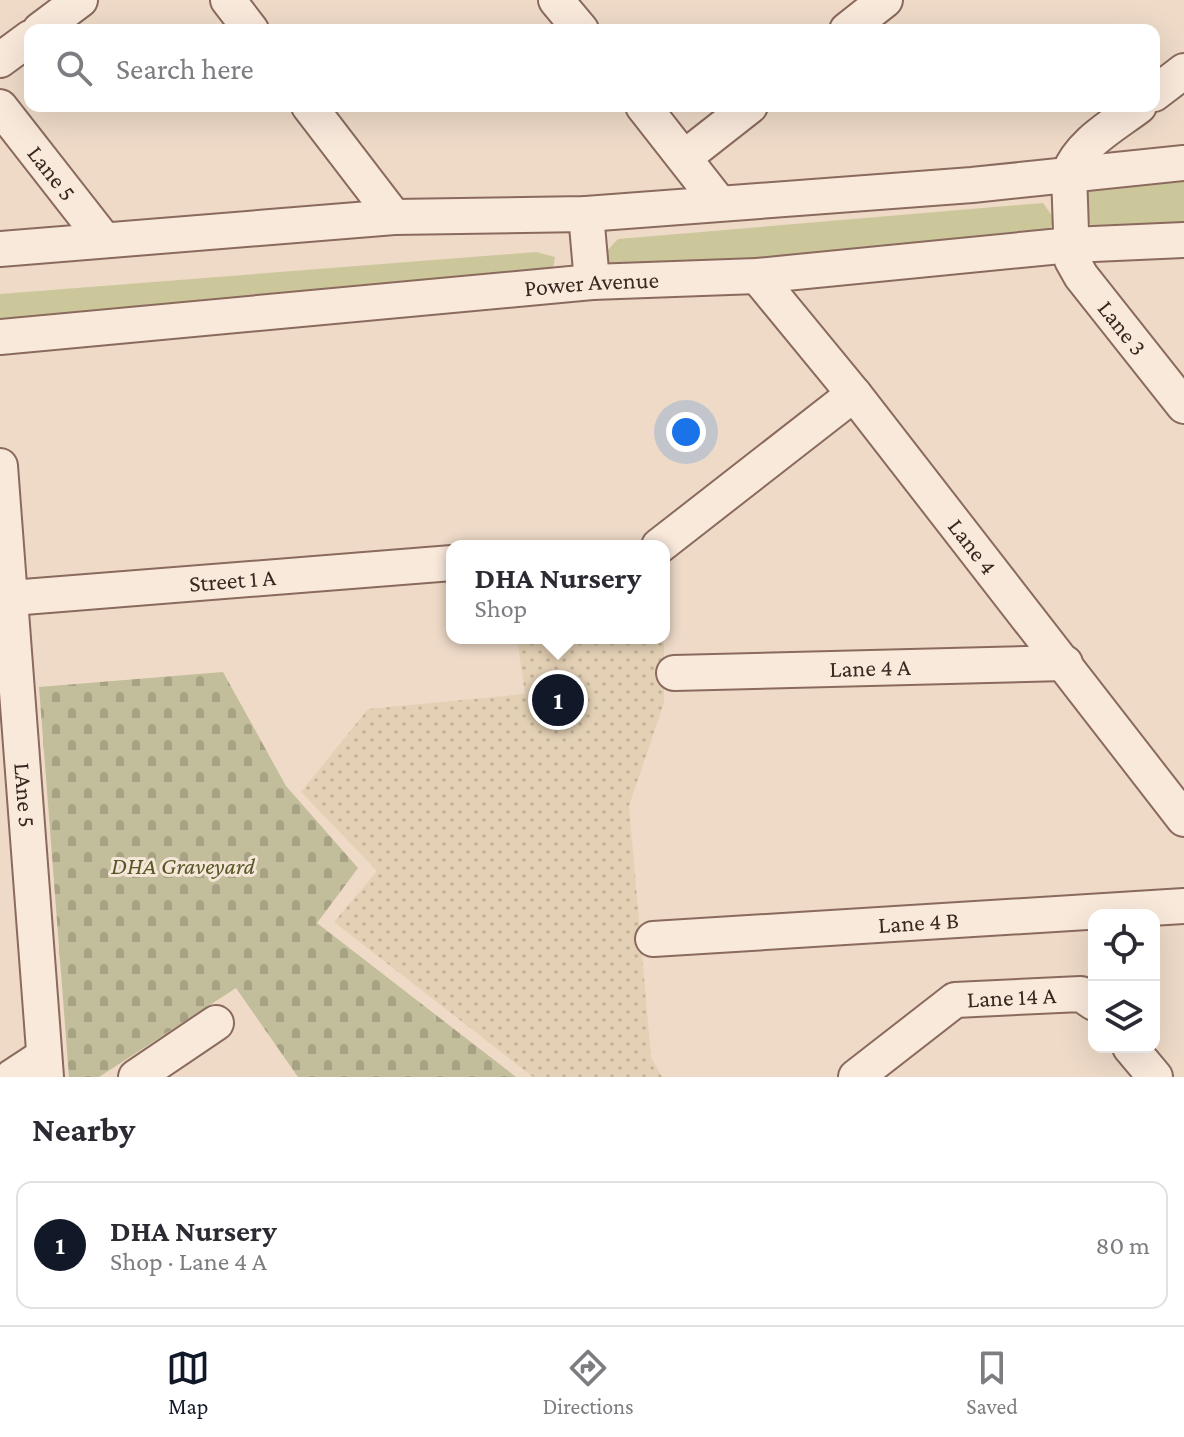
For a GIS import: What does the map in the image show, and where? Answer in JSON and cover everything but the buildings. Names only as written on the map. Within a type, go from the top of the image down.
[{"type":"street","points":[[48,24],[80,0]]},
{"type":"street","points":[[228,0],[246,24]]},
{"type":"street","points":[[556,0],[576,24]]},
{"type":"street","points":[[855,24],[885,0]]},
{"type":"street","points":[[0,60],[24,42]]},
{"type":"street","points":[[1160,89],[1184,71]]},
{"type":"street","name":"Lane 5","points":[[0,107],[104,240]]},
{"type":"street","points":[[314,112],[394,217]]},
{"type":"street","points":[[648,112],[719,203]]},
{"type":"street","points":[[685,157],[742,112]]},
{"type":"street","points":[[1069,173],[1086,147],[1131,112]]},
{"type":"street","points":[[0,249],[394,217],[586,214],[972,185],[1184,163]]},
{"type":"street","name":"Lane 3","points":[[1069,173],[1072,260],[1081,276],[1184,406]]},
{"type":"street","points":[[586,214],[592,282]]},
{"type":"street","name":"Power Avenue","points":[[0,337],[592,282],[757,276],[1071,245],[1184,240]]},
{"type":"street","name":"Lane 4","points":[[757,276],[854,394],[1184,819]]},
{"type":"street","points":[[667,540],[854,394]]},
{"type":"street","name":"LAne 5","points":[[0,466],[45,1067]]},
{"type":"street","name":"Street 1 A","points":[[11,598],[446,563]]},
{"type":"street","name":"Lane 4 A","points":[[674,673],[1065,663]]},
{"type":"street","name":"Lane 4 B","points":[[653,939],[1184,906]]},
{"type":"street","name":"Lane 14 A","points":[[856,1077],[955,1000],[1081,994],[1088,999]]},
{"type":"street","points":[[136,1077],[216,1023]]},
{"type":"street","points":[[1135,1053],[1155,1077]]},
{"type":"street","points":[[12,1077],[45,1067]]},
{"type":"shaded area","points":[[1184,176],[1184,224],[1096,229],[1082,216],[1085,193],[1091,184]]},
{"type":"shaded area","points":[[1043,203],[1055,220],[1039,246],[606,275],[600,258],[618,239]]},
{"type":"shaded area","points":[[536,252],[555,257],[551,281],[0,325],[0,294]]},
{"type":"shaded area","points":[[518,644],[664,644],[664,703],[629,806],[651,1057],[662,1077],[533,1077],[334,922],[377,871],[301,792],[368,709],[525,694]]},
{"type":"green space","name":"DHA Graveyard","points":[[223,672],[286,786],[358,868],[317,923],[516,1077],[298,1077],[236,988],[99,1077],[69,1077],[39,687]]},
{"type":"place","name":"DHA Nursery","points":[[558,700]]}]
